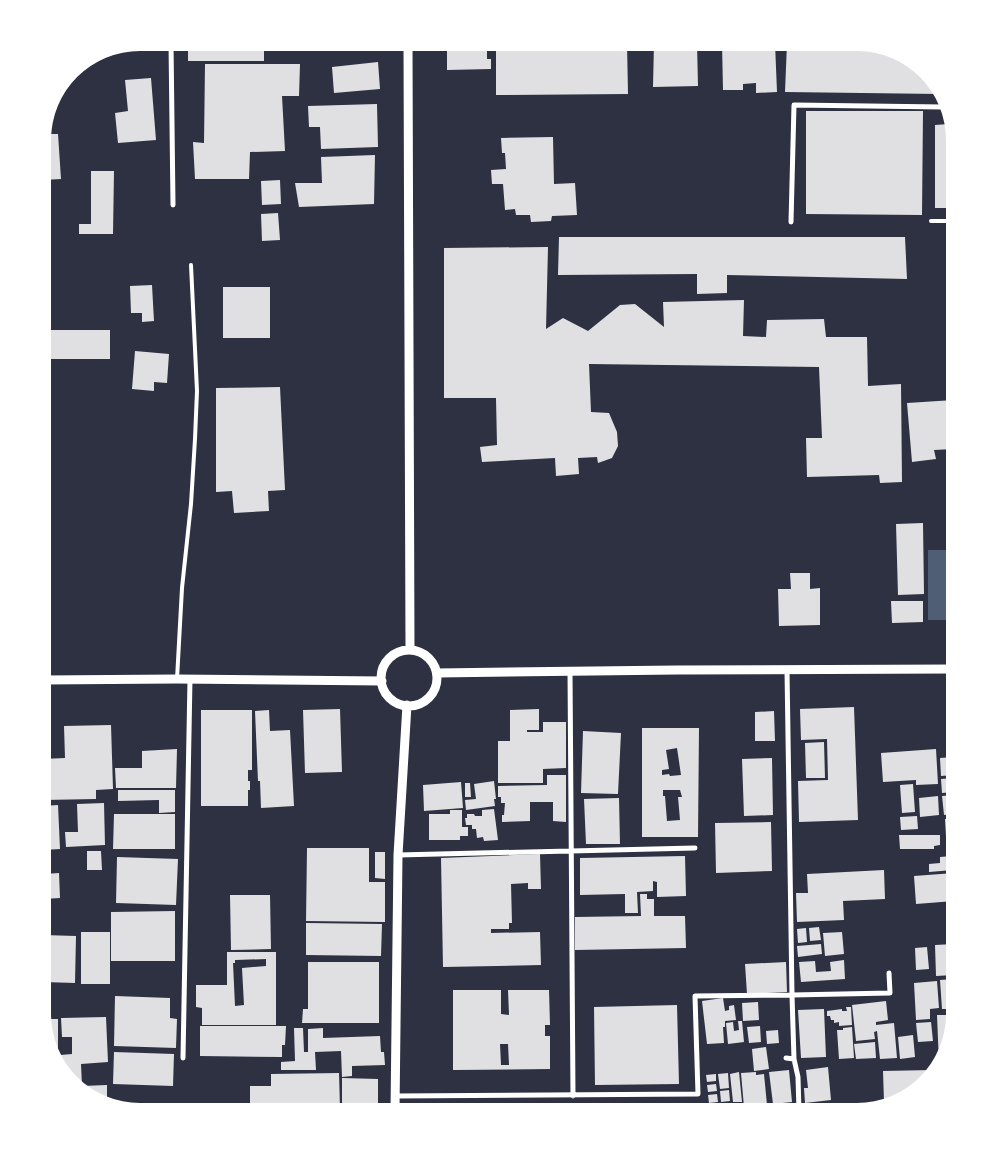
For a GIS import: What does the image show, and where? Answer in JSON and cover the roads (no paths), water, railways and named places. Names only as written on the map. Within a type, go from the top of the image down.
[{"type":"street","points":[[171,51],[174,205]]},
{"type":"street","points":[[408,51],[410,650]]},
{"type":"street","points":[[790,222],[794,105],[939,107]]},
{"type":"street","points":[[410,650],[418,651],[430,659],[437,673],[437,684],[433,693],[417,705],[398,703],[390,697],[382,681],[382,672],[392,656],[410,650]]},
{"type":"street","points":[[437,673],[946,669]]},
{"type":"street","points":[[787,670],[792,995],[794,1058],[798,1077],[799,1103]]},
{"type":"street","points":[[570,671],[573,1096]]},
{"type":"street","points":[[183,1058],[190,679]]},
{"type":"street","points":[[51,680],[382,681]]},
{"type":"street","points":[[395,1103],[398,855],[407,705]]},
{"type":"street","points":[[398,855],[695,848]]},
{"type":"street","points":[[395,1096],[698,1094],[695,996],[890,993],[889,973]]},
{"type":"street","points":[[786,1058],[794,1058]]},
{"type":"lane","points":[[930,221],[946,221]]},
{"type":"lane","points":[[177,679],[182,588],[191,504],[197,391],[191,265]]},
{"type":"water","points":[[928,550],[946,550],[946,620],[928,620]]}]
